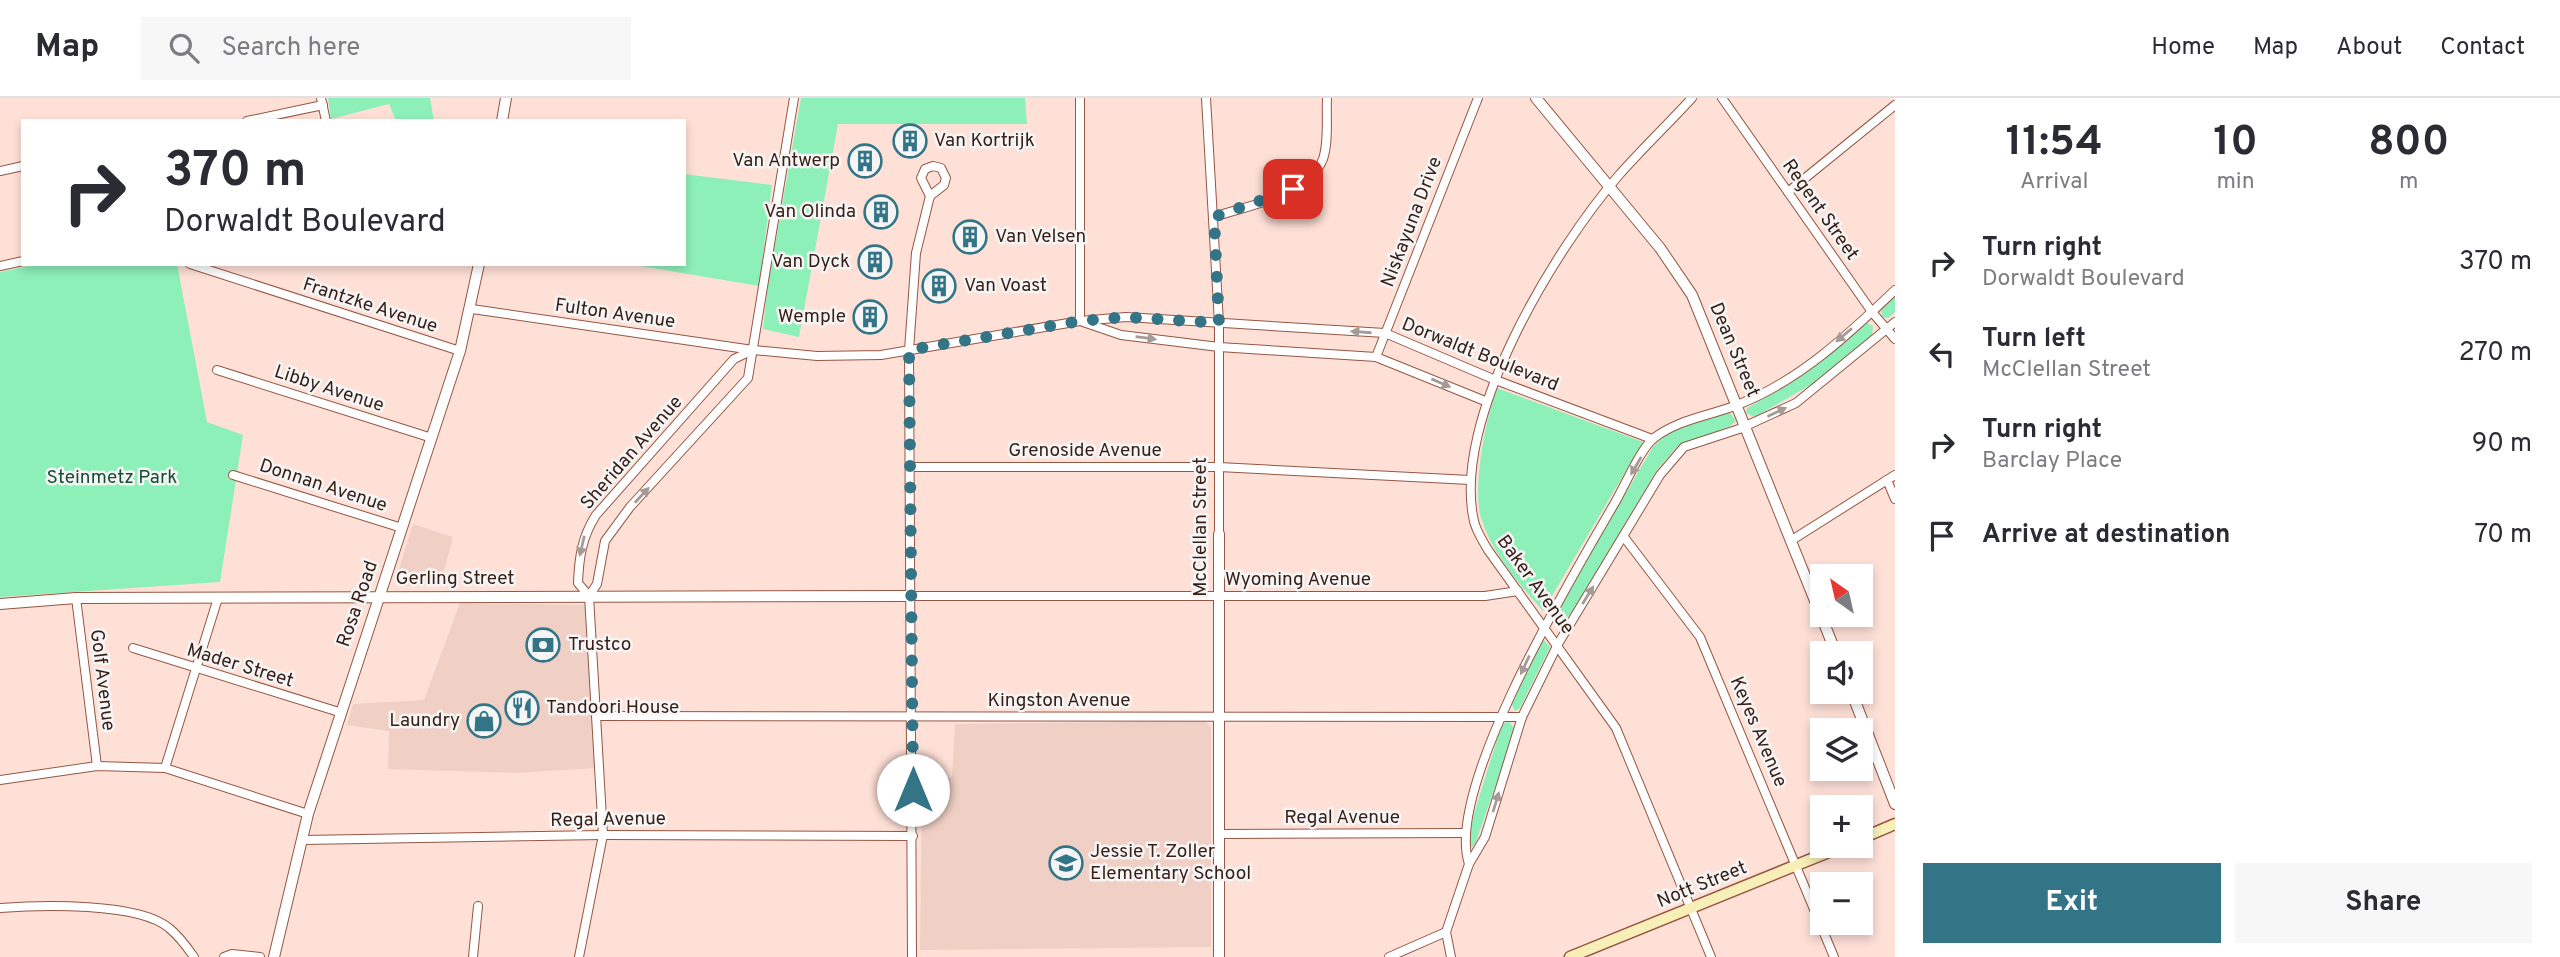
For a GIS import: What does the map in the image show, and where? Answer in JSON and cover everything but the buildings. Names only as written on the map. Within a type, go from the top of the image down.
[{"type":"main road","points":[[1873,833],[1895,824]]},
{"type":"main road","name":"Nott Street","points":[[1570,957],[1583,955],[1816,858]]},
{"type":"street","points":[[502,119],[506,98]]},
{"type":"street","name":"Sheridan Avenue","points":[[589,596],[597,584],[605,541],[631,507],[748,378],[794,98]]},
{"type":"street","points":[[1080,98],[1080,321]]},
{"type":"street","name":"McClellan Street","points":[[1206,98],[1219,323],[1219,957]]},
{"type":"street","points":[[1214,217],[1293,189],[1311,177],[1323,158],[1327,98]]},
{"type":"street","name":"Niskayuna Drive","points":[[1376,356],[1478,98]]},
{"type":"street","name":"Dean Street","points":[[1536,98],[1660,248],[1692,295],[1793,540],[1831,641]]},
{"type":"street","name":"Baker Avenue","points":[[1692,98],[1609,189],[1549,273],[1493,379],[1485,401],[1470,480],[1474,523],[1488,550],[1544,624],[1616,728],[1711,957]]},
{"type":"street","name":"Regent Street","points":[[1721,98],[1872,312],[1895,339]]},
{"type":"street","points":[[255,119],[322,102]]},
{"type":"street","points":[[1788,192],[1895,105]]},
{"type":"street","points":[[0,171],[21,166]]},
{"type":"street","points":[[912,957],[913,717],[909,350],[916,253],[930,196]]},
{"type":"street","points":[[0,266],[21,261]]},
{"type":"street","name":"Frantzke Avenue","points":[[196,266],[460,351]]},
{"type":"street","name":"Rosa Road","points":[[274,957],[308,814],[339,712],[381,597],[460,351],[479,266]]},
{"type":"street","points":[[1469,864],[1463,848],[1464,833],[1502,714],[1544,624],[1652,439],[1695,416],[1738,405],[1793,377],[1895,290]]},
{"type":"street","name":"Fulton Avenue","points":[[471,309],[753,351]]},
{"type":"street","name":"Dorwaldt Boulevard","points":[[753,351],[817,356],[881,355],[1080,321],[1126,317],[1385,333],[1493,379],[1652,439]]},
{"type":"street","name":"Dorwaldt Boulevard","points":[[1080,321],[1121,335],[1219,347],[1376,356],[1485,401]]},
{"type":"street","points":[[1451,957],[1446,932],[1469,864],[1485,836],[1521,717],[1558,644],[1660,475],[1685,447],[1746,426],[1796,403],[1895,322]]},
{"type":"street","name":"Sheridan Avenue","points":[[579,957],[603,835],[589,596],[578,583],[579,558],[584,535],[596,515],[734,359],[753,351]]},
{"type":"street","name":"Libby Avenue","points":[[217,370],[432,438]]},
{"type":"street","name":"Grenoside Avenue","points":[[911,467],[1219,467],[1470,480]]},
{"type":"street","name":"Donnan Avenue","points":[[233,475],[402,528]]},
{"type":"street","points":[[1793,540],[1891,477],[1895,499]]},
{"type":"street","name":"Keyes Avenue","points":[[1624,537],[1700,637],[1834,957]]},
{"type":"street","name":"Wyoming Avenue","points":[[910,596],[1485,596],[1518,591]]},
{"type":"street","name":"Gerling Street","points":[[0,604],[76,597],[910,596]]},
{"type":"street","name":"Golf Avenue","points":[[76,597],[97,766]]},
{"type":"street","points":[[164,768],[218,598]]},
{"type":"street","name":"Mader Street","points":[[133,648],[339,712]]},
{"type":"street","points":[[1856,704],[1895,804]]},
{"type":"street","name":"Kingston Avenue","points":[[597,716],[1218,717],[1502,714],[1521,717]]},
{"type":"street","points":[[0,780],[97,766],[164,768],[308,814]]},
{"type":"street","name":"Regal Avenue","points":[[1220,834],[1464,833]]},
{"type":"street","name":"Regal Avenue","points":[[303,840],[603,835],[913,836]]},
{"type":"street","points":[[0,908],[58,906],[144,916],[168,927],[194,957]]},
{"type":"street","points":[[473,957],[478,906]]},
{"type":"street","points":[[1390,957],[1446,932]]},
{"type":"street","points":[[224,957],[232,954],[260,957]]},
{"type":"shaded area","points":[[413,524],[453,537],[440,586],[399,586],[395,582]]},
{"type":"shaded area","points":[[460,603],[585,605],[596,768],[515,773],[388,769],[389,731],[347,725],[353,704],[424,700]]},
{"type":"shaded area","name":"Jessie T. Zoller Elementary School","points":[[1205,721],[1211,728],[1211,947],[920,950],[922,779],[952,777],[955,724]]},
{"type":"green space","points":[[328,98],[430,98],[434,119],[395,119],[389,104],[331,119]]},
{"type":"green space","points":[[801,98],[1025,98],[1027,124],[838,124],[799,337],[763,329],[768,285]]},
{"type":"green space","points":[[686,174],[772,185],[759,286],[641,266],[686,266]]},
{"type":"green space","name":"Steinmetz Park","points":[[28,266],[177,266],[207,422],[243,435],[220,582],[0,597],[0,272]]},
{"type":"green space","points":[[1895,295],[1895,312],[1888,318],[1883,317],[1880,309]]},
{"type":"green space","points":[[1865,322],[1873,326],[1872,336],[1819,380],[1755,417],[1746,413],[1747,408],[1789,384]]},
{"type":"green space","points":[[1497,388],[1643,442],[1543,611],[1500,557],[1487,533],[1479,508],[1481,454]]},
{"type":"green space","points":[[1730,413],[1736,421],[1730,426],[1676,448],[1657,470],[1576,606],[1562,625],[1554,622],[1553,616],[1653,447],[1688,424]]},
{"type":"green space","points":[[1544,640],[1550,647],[1520,708],[1515,711],[1511,703],[1540,642]]},
{"type":"green space","points":[[1509,722],[1515,729],[1476,842],[1472,847],[1468,846],[1473,817],[1500,730],[1504,723]]},
{"type":"place","name":"Van Kortrijk","points":[[910,141]]},
{"type":"place","name":"Van Antwerp","points":[[865,161]]},
{"type":"place","name":"Van Olinda","points":[[881,212]]},
{"type":"place","name":"Van Velsen","points":[[970,237]]},
{"type":"place","name":"Van Dyck","points":[[875,262]]},
{"type":"place","name":"Van Voast","points":[[939,286]]},
{"type":"place","name":"Wemple","points":[[870,317]]},
{"type":"place","name":"Trustco","points":[[543,645]]},
{"type":"place","name":"Tandoori House","points":[[522,708]]},
{"type":"place","name":"Laundry","points":[[484,721]]},
{"type":"place","name":"Jessie T. Zoller Elementary School","points":[[1066,863]]},
{"type":"route","points":[[913,790],[909,350],[1080,321],[1126,317],[1219,323],[1214,217],[1293,189]]}]
